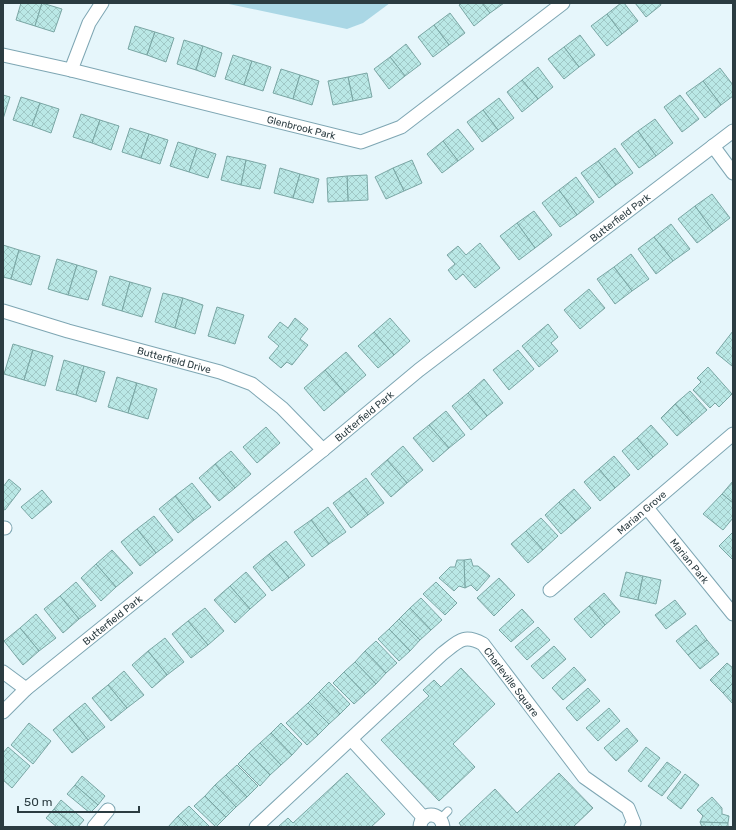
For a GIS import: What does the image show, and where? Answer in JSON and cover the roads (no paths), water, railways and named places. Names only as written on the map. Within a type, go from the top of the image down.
[{"type":"street","points":[[71,70],[89,23],[102,3]]},
{"type":"street","name":"Glenbrook Park","points":[[3,55],[71,70],[361,142],[401,127],[563,3]]},
{"type":"street","name":"Butterfield Park","points":[[3,712],[26,689],[323,450],[419,370],[733,131]]},
{"type":"street","points":[[713,146],[733,173]]},
{"type":"street","name":"Butterfield Drive","points":[[3,311],[68,331],[220,372],[252,384],[282,408],[323,450]]},
{"type":"street","name":"Marian Grove","points":[[550,590],[733,434]]},
{"type":"street","name":"Marian Park","points":[[647,508],[733,614]]},
{"type":"street","name":"Charleville Square","points":[[256,827],[442,654],[460,640],[474,639],[483,644],[584,777],[628,808],[634,823],[631,827]]},
{"type":"street","points":[[3,672],[26,689]]},
{"type":"street","points":[[351,739],[422,822],[430,815],[443,819]]},
{"type":"street","points":[[94,827],[108,810]]}]
